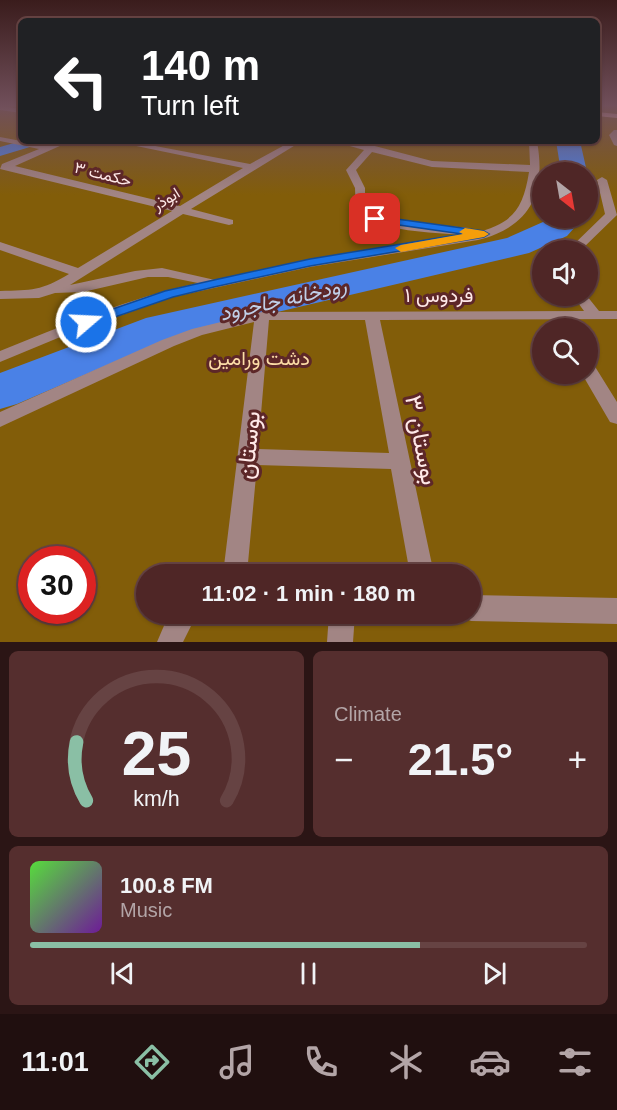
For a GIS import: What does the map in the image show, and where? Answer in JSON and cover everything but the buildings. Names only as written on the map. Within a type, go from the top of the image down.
[{"type":"street","points":[[0,139],[18,143]]},
{"type":"street","points":[[26,144],[46,148]]},
{"type":"street","points":[[2,167],[58,144]]},
{"type":"street","points":[[132,144],[251,167]]},
{"type":"street","name":"ابوذر","points":[[54,289],[181,209],[293,144]]},
{"type":"street","points":[[351,144],[432,164],[532,168]]},
{"type":"street","points":[[533,144],[535,162]]},
{"type":"street","points":[[372,148],[351,170],[360,188],[360,212],[367,217],[387,222],[484,234]]},
{"type":"street","name":"حکمت ۳","points":[[2,167],[229,222]]},
{"type":"street","points":[[0,357],[96,319],[169,294],[310,263],[484,234],[514,221],[521,213],[532,180]]},
{"type":"street","points":[[585,240],[611,215],[602,180]]},
{"type":"street","points":[[0,246],[79,273]]},
{"type":"street","points":[[0,295],[39,294],[54,289],[88,289],[136,275],[161,272],[214,284]]},
{"type":"street","points":[[588,306],[595,315]]},
{"type":"street","name":"فردوس ۱","points":[[580,318],[617,315]]},
{"type":"street","name":"فردوس ۱","points":[[0,420],[168,343],[197,332],[262,316],[372,316],[532,321]]},
{"type":"street","name":"بوستان","points":[[236,564],[262,316]]},
{"type":"street","name":"بوستان ۳","points":[[372,316],[420,564]]},
{"type":"street","points":[[597,384],[617,417]]},
{"type":"street","points":[[247,457],[400,461]]},
{"type":"street","points":[[481,608],[617,612]]},
{"type":"street","points":[[170,642],[178,624]]},
{"type":"street","points":[[340,642],[341,624]]},
{"type":"green space","name":"دشت ورامین","points":[[0,135],[18,135],[18,144],[600,144],[600,135],[617,135],[617,642],[0,642]]},
{"type":"waterway","points":[[0,152],[25,144]]},
{"type":"waterway","name":"رودخانه جاجرود","points":[[569,144],[572,162]]},
{"type":"waterway","name":"رودخانه جاجرود","points":[[0,392],[161,327],[517,246],[556,228]]},
{"type":"slow traffic","points":[[401,248],[484,234],[465,232]]},
{"type":"route","points":[[86,322],[169,294],[214,284],[310,263],[484,234],[375,219]]}]
